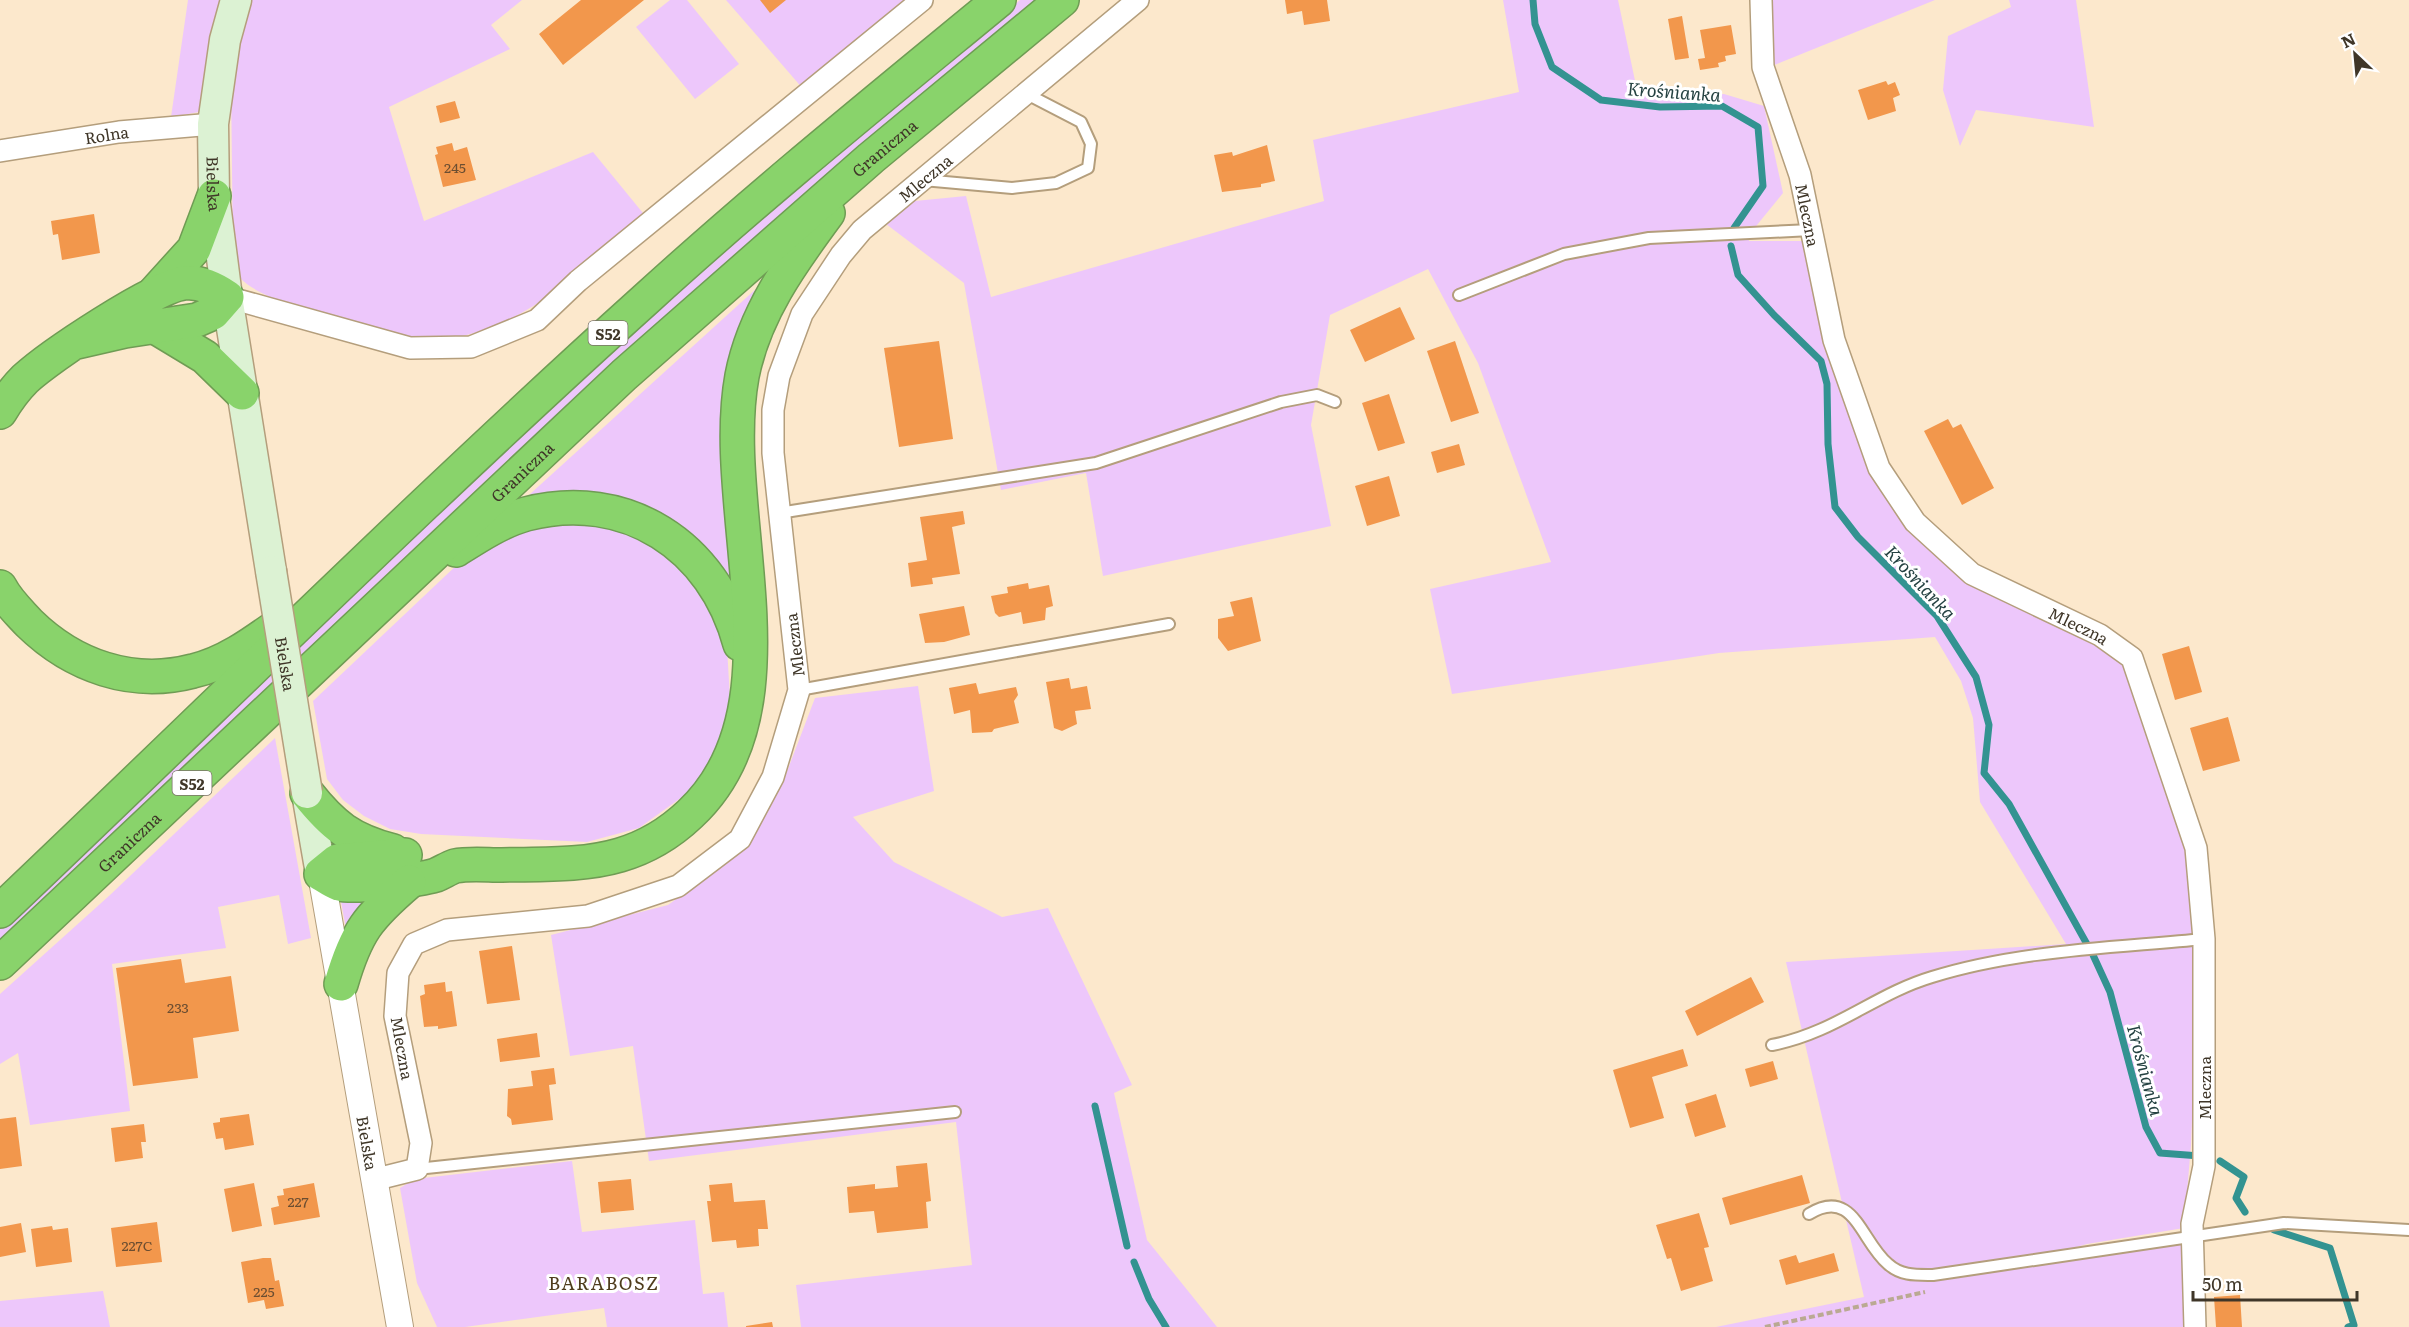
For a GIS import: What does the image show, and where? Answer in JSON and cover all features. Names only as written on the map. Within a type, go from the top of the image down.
[{"type":"highway","name":"S52","points":[[0,911],[350,575],[648,297],[849,123],[999,0]]},
{"type":"highway","name":"Graniczna","points":[[0,963],[119,854],[383,600],[624,375],[871,158],[1062,0]]},
{"type":"highway","points":[[321,874],[340,884],[407,868],[542,864],[618,856],[664,835],[699,805],[725,770],[741,732],[748,693],[749,594],[736,440],[742,377],[751,343],[787,268],[871,158]]},
{"type":"highway","points":[[154,293],[194,249],[214,196]]},
{"type":"highway","points":[[0,412],[10,395],[49,359],[154,293],[184,283],[212,287],[227,297],[213,313],[197,321],[125,331],[77,342]]},
{"type":"highway","points":[[157,328],[205,357],[242,393]]},
{"type":"highway","points":[[383,600],[473,540],[525,515],[572,508],[594,508],[619,513],[641,522],[679,544],[713,581],[726,603],[737,632],[745,662],[748,693]]},
{"type":"highway","points":[[0,587],[19,613],[46,640],[67,654],[100,669],[127,675],[160,676],[193,671],[224,659],[252,644],[350,575]]},
{"type":"highway","points":[[307,792],[326,817],[353,837],[407,868]]},
{"type":"highway","points":[[341,984],[350,951],[361,930],[407,868]]},
{"type":"main road","name":"Bielska","points":[[236,0],[225,40],[213,124],[214,196],[242,393],[321,874]]},
{"type":"street","points":[[227,297],[410,348],[471,347],[499,337],[537,320],[578,281],[922,0]]},
{"type":"street","name":"Mleczna","points":[[417,1169],[421,1143],[395,1016],[398,973],[414,944],[447,930],[588,916],[678,886],[740,839],[773,777],[799,690],[773,453],[773,410],[779,376],[802,314],[836,263],[862,230],[1138,0]]},
{"type":"street","name":"Mleczna","points":[[1761,0],[1763,67],[1800,175],[1834,340],[1879,468],[1915,522],[1972,574],[2100,635],[2132,658],[2196,848],[2204,939],[2204,1166],[2192,1234],[2195,1327]]},
{"type":"street","name":"Rolna","points":[[0,151],[119,132],[213,124]]},
{"type":"street","name":"Bielska","points":[[321,874],[399,1327]]},
{"type":"street","points":[[373,1180],[417,1169]]},
{"type":"lane","points":[[920,180],[1012,188],[1056,183],[1088,168],[1091,144],[1081,122],[1025,93]]},
{"type":"lane","points":[[1459,295],[1564,254],[1649,238],[1811,230]]},
{"type":"lane","points":[[779,513],[1096,463],[1281,402],[1317,395],[1335,402]]},
{"type":"lane","points":[[799,690],[1169,624]]},
{"type":"lane","points":[[1772,1045],[1817,1033],[1929,977],[1997,960],[2204,939]]},
{"type":"lane","points":[[417,1169],[955,1112]]},
{"type":"lane","points":[[1809,1214],[1821,1206],[1833,1205],[1848,1210],[1887,1264],[1898,1271],[1912,1275],[1954,1272],[2192,1234],[2284,1223],[2409,1230]]},
{"type":"path","points":[[1765,1327],[1932,1290]]},
{"type":"shaded area","points":[[188,0],[221,0],[199,112],[171,117]]},
{"type":"shaded area","points":[[249,0],[522,0],[491,25],[510,49],[389,107],[424,221],[593,152],[647,218],[574,277],[522,313],[494,326],[464,335],[434,339],[387,333],[302,309],[260,292],[238,275],[233,257],[231,82]]},
{"type":"shaded area","points":[[670,0],[687,0],[739,64],[695,99],[636,27]]},
{"type":"shaded area","points":[[726,0],[905,0],[804,90]]},
{"type":"shaded area","points":[[1020,0],[1040,0],[819,182],[651,329],[463,502],[0,944],[0,929],[322,621],[679,289]]},
{"type":"shaded area","points":[[1503,0],[1618,0],[1638,95],[1666,98],[1724,94],[1764,106],[1783,193],[1748,236],[1749,241],[1805,241],[1871,463],[1967,582],[2094,639],[2128,668],[2187,849],[2199,934],[2191,1145],[2184,1228],[2087,1244],[1994,1271],[2185,1244],[2187,1327],[1716,1327],[1864,1297],[1786,962],[2066,944],[1980,802],[1973,718],[1961,681],[1935,637],[1719,653],[1452,694],[1430,589],[1551,562],[1478,363],[1428,269],[1330,315],[1311,425],[1331,526],[1103,576],[1086,473],[1001,490],[964,283],[886,224],[915,201],[966,196],[991,297],[1324,201],[1313,140],[1519,92]]},
{"type":"shaded area","points":[[1766,0],[1935,0],[1767,68]]},
{"type":"shaded area","points":[[2009,0],[2076,0],[2094,127],[1976,110],[1960,146],[1943,90],[1948,36],[2011,7]]},
{"type":"shaded area","points":[[757,288],[761,289],[737,594],[704,550],[531,498],[529,495]]},
{"type":"shaded area","points":[[573,522],[616,527],[658,547],[686,570],[712,608],[727,647],[730,699],[718,749],[689,792],[639,828],[587,842],[421,834],[390,829],[364,816],[343,800],[327,779],[313,701],[460,562],[513,534]]},
{"type":"shaded area","points":[[918,686],[934,791],[853,817],[894,862],[1002,917],[1048,908],[1132,1085],[1114,1093],[1147,1240],[1217,1327],[801,1327],[796,1285],[972,1265],[956,1122],[649,1161],[633,1046],[570,1056],[551,935],[668,905],[748,847],[788,769],[815,698]]},
{"type":"shaded area","points":[[275,738],[311,938],[288,944],[279,895],[218,907],[226,948],[112,964],[130,1111],[30,1125],[18,1053],[0,1064],[0,994],[110,895]]},
{"type":"shaded area","points":[[376,892],[346,929],[340,896]]},
{"type":"shaded area","points":[[572,1161],[582,1232],[695,1220],[703,1294],[724,1292],[728,1327],[607,1327],[604,1308],[465,1327],[437,1327],[417,1283],[400,1188],[415,1179]]},
{"type":"shaded area","points":[[103,1291],[110,1327],[0,1327],[0,1301]]},
{"type":"building","points":[[581,0],[644,0],[563,65],[539,34]]},
{"type":"building","points":[[760,0],[786,0],[770,13]]},
{"type":"building","points":[[1285,0],[1327,0],[1330,21],[1304,25],[1302,11],[1287,14]]},
{"type":"building","points":[[1682,16],[1689,58],[1675,60],[1668,19]]},
{"type":"building","points":[[1731,25],[1736,54],[1725,56],[1726,61],[1718,63],[1719,67],[1700,70],[1698,59],[1705,58],[1700,30]]},
{"type":"building","points":[[1886,81],[1888,85],[1895,82],[1900,95],[1893,98],[1896,111],[1868,120],[1858,90]]},
{"type":"building","points":[[455,101],[460,118],[440,123],[436,106]]},
{"type":"building","points":[[452,143],[454,151],[467,147],[476,180],[443,187],[435,155],[438,154],[436,147]]},
{"type":"building","points":[[1267,145],[1275,181],[1261,184],[1261,187],[1222,192],[1214,155],[1232,152],[1233,156]]},
{"type":"building","points":[[94,214],[100,253],[62,260],[58,234],[53,235],[51,221]]},
{"type":"building","points":[[1400,307],[1415,339],[1365,362],[1350,330]]},
{"type":"building","points":[[939,341],[953,439],[899,447],[884,348]]},
{"type":"building","points":[[1455,341],[1479,413],[1451,422],[1427,351]]},
{"type":"building","points":[[1389,394],[1405,443],[1378,451],[1362,403]]},
{"type":"building","points":[[1948,419],[1953,428],[1961,424],[1994,488],[1962,505],[1924,431]]},
{"type":"building","points":[[1459,444],[1465,465],[1437,473],[1431,452]]},
{"type":"building","points":[[1389,476],[1400,516],[1367,526],[1355,486]]},
{"type":"building","points":[[963,511],[965,524],[952,527],[960,574],[932,578],[933,584],[911,587],[908,563],[927,560],[920,517]]},
{"type":"building","points":[[1028,583],[1029,589],[1049,585],[1053,606],[1046,608],[1045,620],[1023,624],[1021,612],[999,617],[995,613],[991,596],[1008,593],[1007,587]]},
{"type":"building","points":[[1252,597],[1261,641],[1228,651],[1218,638],[1218,619],[1234,616],[1230,602]]},
{"type":"building","points":[[964,606],[970,635],[944,642],[925,643],[919,614]]},
{"type":"building","points":[[2189,646],[2202,692],[2175,700],[2162,654]]},
{"type":"building","points":[[1069,678],[1071,689],[1087,686],[1091,709],[1075,711],[1077,724],[1062,731],[1054,728],[1046,682]]},
{"type":"building","points":[[976,683],[979,694],[1016,687],[1018,695],[1014,701],[1019,723],[994,729],[992,732],[972,733],[970,710],[954,714],[949,688]]},
{"type":"building","points":[[2228,717],[2240,761],[2203,771],[2190,728]]},
{"type":"building","points":[[512,946],[520,1000],[487,1004],[479,951]]},
{"type":"building","points":[[181,959],[185,983],[231,976],[239,1031],[193,1038],[198,1078],[133,1086],[116,968]]},
{"type":"building","points":[[1751,977],[1764,1002],[1697,1036],[1685,1011]]},
{"type":"building","points":[[445,982],[446,992],[452,991],[457,1026],[438,1029],[438,1026],[424,1027],[420,996],[425,994],[424,985]]},
{"type":"building","points":[[537,1033],[540,1057],[500,1062],[497,1039]]},
{"type":"building","points":[[1683,1049],[1688,1066],[1652,1077],[1664,1118],[1630,1128],[1613,1070]]},
{"type":"building","points":[[1773,1061],[1778,1079],[1750,1087],[1745,1069]]},
{"type":"building","points":[[554,1068],[556,1084],[549,1085],[553,1120],[512,1125],[511,1119],[507,1116],[508,1089],[533,1086],[531,1071]]},
{"type":"building","points":[[1716,1094],[1726,1127],[1695,1137],[1685,1104]]},
{"type":"building","points":[[249,1114],[254,1145],[225,1150],[223,1138],[216,1139],[213,1123],[220,1122],[220,1118]]},
{"type":"building","points":[[16,1117],[22,1166],[0,1169],[0,1119]]},
{"type":"building","points":[[144,1124],[146,1142],[141,1142],[143,1158],[115,1162],[111,1128]]},
{"type":"building","points":[[927,1163],[931,1201],[926,1202],[928,1228],[877,1233],[874,1211],[849,1213],[847,1187],[875,1184],[875,1189],[898,1187],[896,1166]]},
{"type":"building","points":[[1802,1175],[1810,1203],[1730,1225],[1722,1198]]},
{"type":"building","points":[[631,1179],[634,1210],[601,1213],[598,1182]]},
{"type":"building","points":[[254,1183],[262,1226],[232,1232],[224,1189]]},
{"type":"building","points":[[314,1183],[320,1217],[274,1225],[271,1208],[279,1206],[277,1196],[284,1195],[283,1189]]},
{"type":"building","points":[[732,1183],[734,1202],[765,1200],[768,1229],[758,1229],[759,1246],[737,1248],[736,1240],[712,1242],[707,1201],[711,1201],[709,1185]]},
{"type":"building","points":[[1699,1213],[1709,1247],[1704,1248],[1713,1281],[1681,1291],[1671,1258],[1667,1259],[1656,1225]]},
{"type":"building","points":[[157,1222],[162,1262],[116,1267],[111,1228]]},
{"type":"building","points":[[21,1223],[26,1252],[0,1257],[0,1227]]},
{"type":"building","points":[[52,1226],[53,1230],[68,1228],[72,1262],[36,1267],[31,1229]]},
{"type":"building","points":[[1834,1253],[1839,1271],[1786,1285],[1779,1260],[1796,1255],[1799,1263]]},
{"type":"building","points":[[271,1258],[275,1281],[279,1280],[284,1306],[266,1309],[264,1300],[248,1303],[241,1262]]},
{"type":"building","points":[[2240,1295],[2242,1327],[2216,1327],[2214,1297]]},
{"type":"building","points":[[772,1322],[773,1327],[746,1327],[746,1326]]},
{"type":"waterway","name":"Krośnianka","points":[[1533,0],[1535,24],[1552,67],[1601,100],[1660,107],[1722,106],[1758,127],[1763,186],[1734,228]]},
{"type":"waterway","name":"Krośnianka","points":[[1731,246],[1738,275],[1774,315],[1821,361],[1827,384],[1828,444],[1835,507],[1858,537],[1937,616],[1976,677],[1989,725],[1984,773],[2009,804],[2088,946]]},
{"type":"waterway","name":"Krośnianka","points":[[2093,955],[2110,992],[2146,1127],[2160,1153],[2200,1156]]},
{"type":"waterway","points":[[1095,1106],[1127,1246]]},
{"type":"waterway","name":"Krośnianka","points":[[2220,1161],[2244,1177],[2236,1198],[2245,1212]]},
{"type":"waterway","name":"Krośnianka","points":[[2274,1230],[2330,1248],[2354,1325],[2348,1327]]},
{"type":"waterway","points":[[1134,1262],[1149,1299],[1166,1327]]},
{"type":"district","name":"BARABOSZ","points":[[604,1282]]}]
